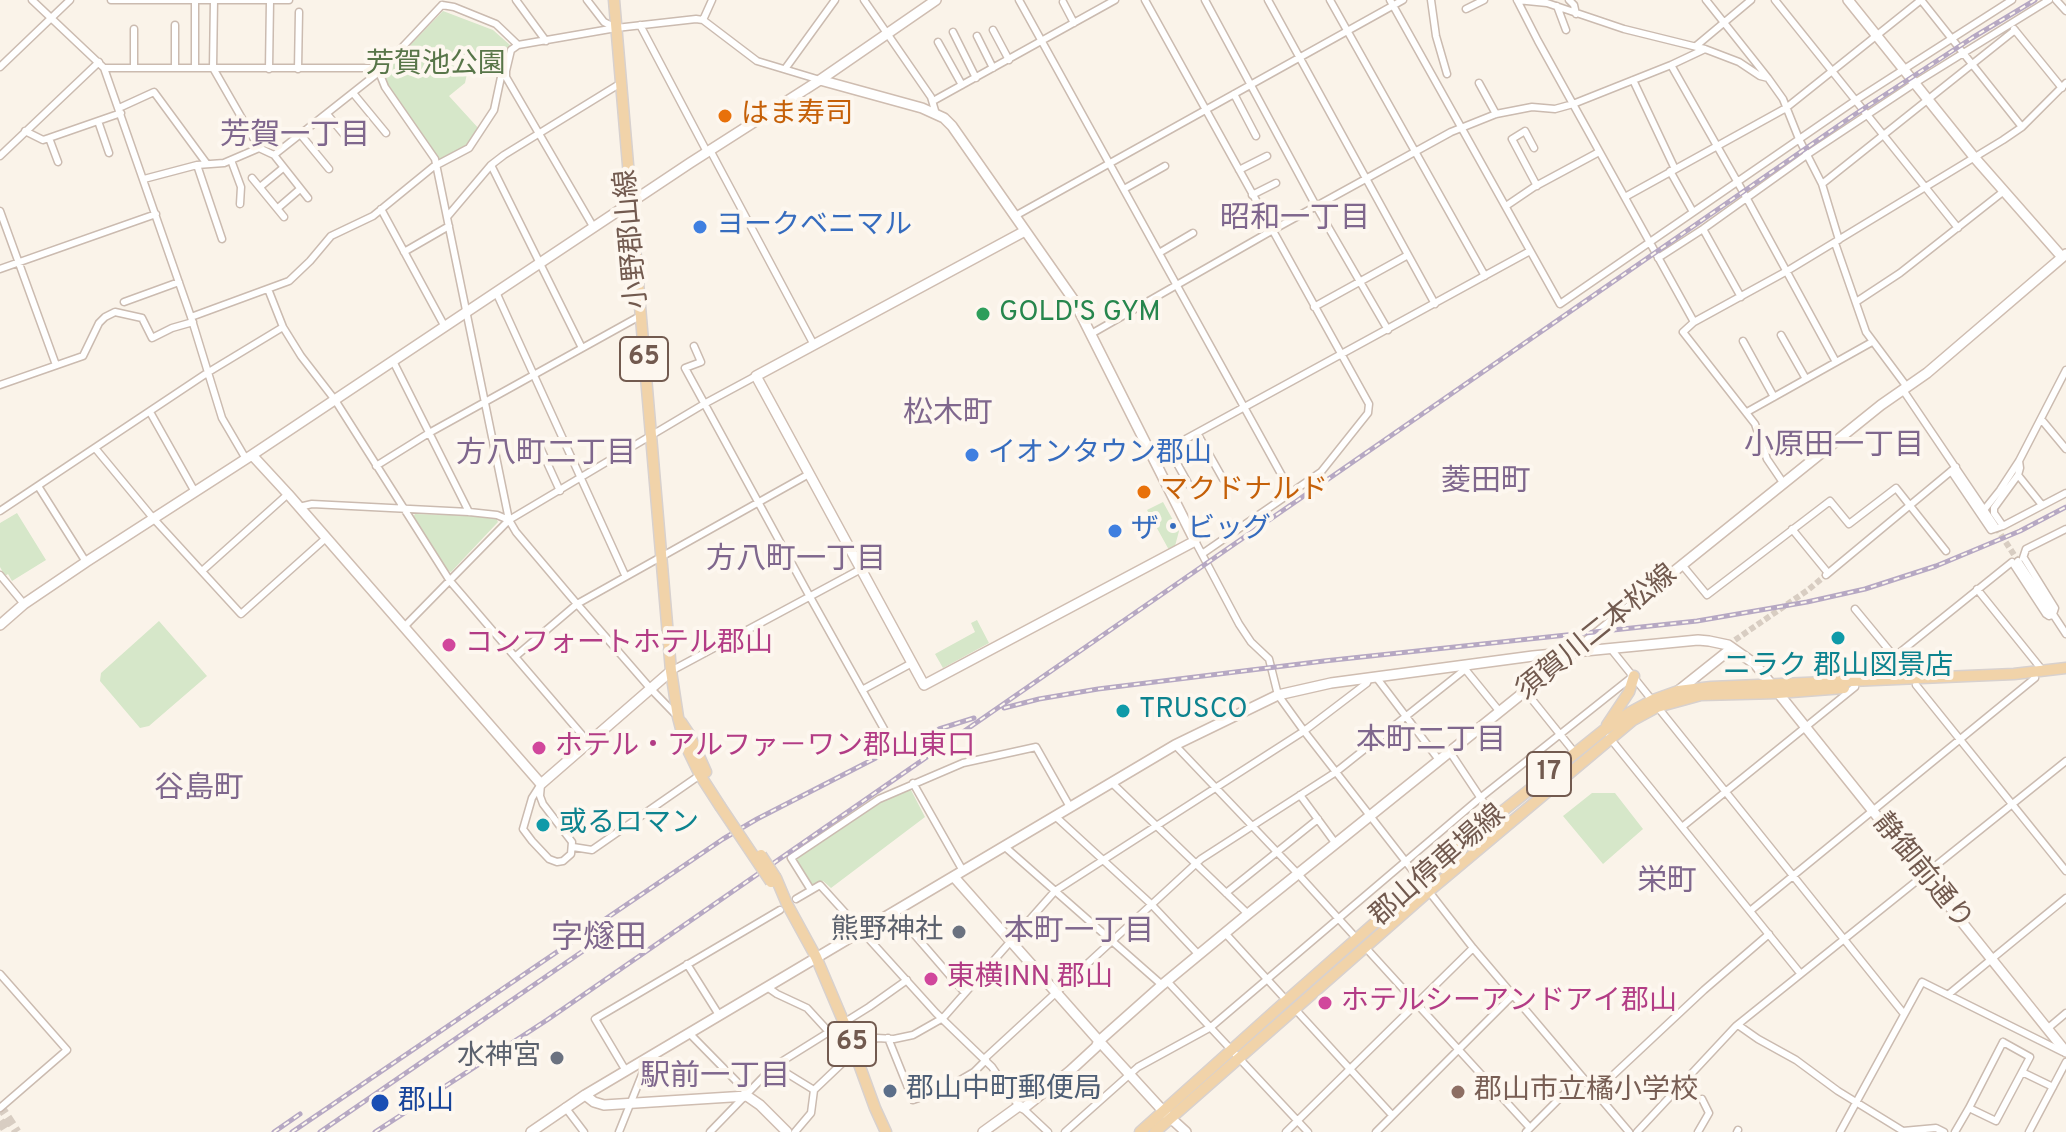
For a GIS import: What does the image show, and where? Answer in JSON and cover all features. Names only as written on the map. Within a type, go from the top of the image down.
[{"type":"main road","name":"小野郡山線","points":[[614,0],[671,671],[678,717],[685,744],[700,775],[773,880],[816,957],[886,1132]]},
{"type":"main road","name":"郡山停車場線","points":[[2039,674],[2066,668]]},
{"type":"main road","name":"郡山停車場線","points":[[1290,1005],[1365,947],[1494,818],[1575,753],[1678,691],[1711,687],[1855,687],[2039,674],[2066,675]]},
{"type":"main road","points":[[1608,735],[1634,676]]},
{"type":"main road","name":"郡山停車場線","points":[[1655,704],[1701,695],[1774,688],[1865,681],[1914,682]]},
{"type":"main road","name":"小野郡山線","points":[[678,717],[723,805]]},
{"type":"main road","name":"郡山停車場線","points":[[1140,1132],[1167,1115],[1290,1005],[1357,939],[1501,828],[1608,735]]},
{"type":"main road","name":"郡山停車場線","points":[[1155,1132],[1167,1115]]},
{"type":"street","points":[[32,0],[102,65],[156,214],[222,418],[249,457],[288,494],[541,784],[543,804],[570,838],[573,847],[567,859],[552,861],[525,832],[523,825],[534,793],[541,784],[671,671],[861,569]]},
{"type":"street","points":[[0,67],[70,0]]},
{"type":"street","points":[[111,0],[289,0]]},
{"type":"street","points":[[214,0],[213,68],[259,148],[274,155],[308,198]]},
{"type":"street","points":[[454,7],[463,0]]},
{"type":"street","points":[[516,0],[546,41]]},
{"type":"street","points":[[587,0],[604,22],[616,28]]},
{"type":"street","points":[[703,20],[712,0]]},
{"type":"street","points":[[785,69],[835,0]]},
{"type":"street","points":[[864,0],[933,101],[936,114]]},
{"type":"street","points":[[0,625],[24,604],[86,562],[820,80],[936,0]]},
{"type":"street","points":[[1019,0],[1291,492]]},
{"type":"street","points":[[933,101],[1115,0]]},
{"type":"street","points":[[1145,0],[1369,404],[1368,413],[1321,472],[1202,554]]},
{"type":"street","points":[[1205,0],[1316,206],[1388,330]]},
{"type":"street","points":[[1268,0],[1435,304]]},
{"type":"street","points":[[1330,0],[1485,276]]},
{"type":"street","points":[[1015,216],[1300,58],[1391,3],[1403,0]]},
{"type":"street","points":[[1431,0],[1436,36],[1447,74]]},
{"type":"street","points":[[1466,9],[1484,0]]},
{"type":"street","points":[[1517,0],[1547,3],[1624,29],[1696,46],[1728,56],[1768,78]]},
{"type":"street","points":[[1517,0],[1694,322]]},
{"type":"street","points":[[1576,14],[1571,3],[1580,0]]},
{"type":"street","points":[[1706,0],[1783,99],[1822,184],[1866,332],[1905,389],[1991,530],[2066,493]]},
{"type":"street","points":[[1696,46],[1751,0]]},
{"type":"street","points":[[1775,0],[1958,228]]},
{"type":"street","points":[[1848,0],[1974,157],[2064,259]]},
{"type":"street","points":[[1625,197],[1786,108],[1921,0],[2022,127]]},
{"type":"street","points":[[1991,0],[1998,9]]},
{"type":"street","points":[[1391,3],[1560,304],[1856,100],[2012,0]]},
{"type":"street","points":[[1658,258],[1868,114],[2049,0]]},
{"type":"street","points":[[2056,0],[2066,11]]},
{"type":"street","points":[[195,1],[195,68]]},
{"type":"street","points":[[269,69],[272,1]]},
{"type":"street","points":[[1063,2],[1074,23]]},
{"type":"street","points":[[274,155],[379,72],[440,3],[496,24],[518,45]]},
{"type":"street","points":[[1557,6],[1566,30]]},
{"type":"street","points":[[298,69],[299,12]]},
{"type":"street","points":[[594,228],[506,77],[511,50],[518,45],[616,28],[703,20],[757,61],[922,108],[944,118],[1073,299],[1239,624],[1251,642],[1269,659],[1278,695],[1473,948],[1629,1132]]},
{"type":"street","points":[[1784,484],[1767,459],[1755,424],[1683,332],[1694,322],[1837,242],[2022,127],[2064,86],[2010,23]]},
{"type":"street","points":[[175,25],[175,68]]},
{"type":"street","points":[[640,25],[814,345]]},
{"type":"street","points":[[134,29],[134,68]]},
{"type":"street","points":[[993,30],[1009,60]]},
{"type":"street","points":[[1822,184],[2015,30]]},
{"type":"street","points":[[953,32],[976,78]]},
{"type":"street","points":[[977,36],[993,68]]},
{"type":"street","points":[[938,42],[962,85]]},
{"type":"street","points":[[1091,334],[1451,132],[1496,114],[1532,107],[1555,109],[1573,104],[1705,49]]},
{"type":"street","points":[[0,156],[102,65],[134,68],[371,68],[379,72],[385,87],[435,159],[509,520],[577,604],[678,717]]},
{"type":"street","points":[[1671,65],[1836,362]]},
{"type":"street","points":[[0,385],[83,356],[99,323],[115,312],[142,318],[152,338],[289,281],[331,236],[363,222],[436,166],[473,144],[494,110],[501,77],[506,71]]},
{"type":"street","points":[[1633,80],[1693,212]]},
{"type":"street","points":[[447,217],[491,165],[621,83]]},
{"type":"street","points":[[1479,83],[1496,114]]},
{"type":"street","points":[[25,131],[43,140],[98,121],[154,92],[207,164]]},
{"type":"street","points":[[353,93],[386,133]]},
{"type":"street","points":[[1234,94],[1256,136]]},
{"type":"street","points":[[327,114],[351,143]]},
{"type":"street","points":[[98,121],[109,153]]},
{"type":"street","points":[[1534,148],[1525,131],[1512,139],[1537,186]]},
{"type":"street","points":[[301,135],[329,169]]},
{"type":"street","points":[[49,138],[58,162]]},
{"type":"street","points":[[144,179],[197,165],[224,163],[259,148]]},
{"type":"street","points":[[1506,206],[1599,152]]},
{"type":"street","points":[[1239,170],[1267,156]]},
{"type":"street","points":[[231,160],[241,187],[240,204]]},
{"type":"street","points":[[197,165],[222,239]]},
{"type":"street","points":[[491,165],[582,348]]},
{"type":"street","points":[[1124,189],[1165,166]]},
{"type":"street","points":[[260,187],[283,168]]},
{"type":"street","points":[[252,178],[284,217]]},
{"type":"street","points":[[1252,195],[1276,183]]},
{"type":"street","points":[[278,208],[300,189]]},
{"type":"street","points":[[1856,302],[1900,273],[2004,191]]},
{"type":"street","points":[[381,209],[445,327]]},
{"type":"street","points":[[0,211],[56,365]]},
{"type":"street","points":[[0,269],[156,214]]},
{"type":"street","points":[[404,252],[449,226]]},
{"type":"street","points":[[1703,229],[1741,297]]},
{"type":"street","points":[[404,627],[509,520],[704,404],[1025,231]]},
{"type":"street","points":[[1159,253],[1193,233]]},
{"type":"street","points":[[1153,457],[1530,251]]},
{"type":"street","points":[[1314,307],[1408,255]]},
{"type":"street","name":"須賀川二本松線","points":[[983,1132],[1019,1106],[1024,1108],[1070,1071],[1164,983],[1248,914],[1881,405],[1952,353],[2064,259]]},
{"type":"street","points":[[124,302],[179,282]]},
{"type":"street","points":[[268,289],[283,327],[301,356],[335,400],[450,581],[589,743]]},
{"type":"street","points":[[496,292],[625,575]]},
{"type":"street","points":[[376,466],[429,433],[640,316]]},
{"type":"street","points":[[0,511],[207,373],[283,327]]},
{"type":"street","points":[[1781,335],[1806,379]]},
{"type":"street","points":[[1743,341],[1774,397]]},
{"type":"street","points":[[1747,412],[1872,342]]},
{"type":"street","points":[[694,346],[701,362],[685,368],[884,729]]},
{"type":"street","points":[[393,361],[469,512]]},
{"type":"street","points":[[1984,510],[2019,461],[2066,370]]},
{"type":"street","points":[[756,376],[924,685],[1195,541]]},
{"type":"street","points":[[150,412],[195,492]]},
{"type":"street","points":[[2041,419],[2066,449]]},
{"type":"street","points":[[1197,433],[1223,479]]},
{"type":"street","points":[[539,445],[560,491]]},
{"type":"street","points":[[95,448],[153,518],[241,614],[326,538]]},
{"type":"street","points":[[1169,449],[1189,485]]},
{"type":"street","points":[[1999,526],[1994,508],[2018,475],[2019,461]]},
{"type":"street","points":[[1792,529],[1827,574],[1954,469]]},
{"type":"street","points":[[1954,469],[1999,526]]},
{"type":"street","points":[[516,656],[577,604],[809,474]]},
{"type":"street","points":[[2018,475],[2042,505]]},
{"type":"street","points":[[38,486],[86,562]]},
{"type":"street","points":[[1683,566],[1707,595],[1830,501],[1849,524],[1896,488],[1946,551]]},
{"type":"street","points":[[202,571],[288,494]]},
{"type":"street","points":[[299,507],[312,504],[469,512],[497,515],[509,520]]},
{"type":"street","points":[[1865,681],[1977,589],[2018,560],[2026,549],[2066,530]]},
{"type":"street","points":[[2018,560],[2066,634]]},
{"type":"street","points":[[0,575],[24,604]]},
{"type":"street","points":[[1750,911],[2039,674],[1977,589]]},
{"type":"street","points":[[1855,609],[2066,871]]},
{"type":"street","points":[[531,1132],[565,1107],[1111,782],[1175,745],[1278,695],[1310,686],[1372,677],[1611,649],[1698,640],[1732,645]]},
{"type":"street","points":[[1678,691],[1732,645]]},
{"type":"street","name":"静御前通り","points":[[1732,645],[1755,664],[2066,1053]]},
{"type":"street","points":[[1611,649],[1904,1014]]},
{"type":"street","points":[[862,690],[912,663]]},
{"type":"street","points":[[1468,667],[1500,712]]},
{"type":"street","points":[[888,1038],[913,1100],[936,1093],[974,1072],[1196,864],[1336,772],[1468,667]]},
{"type":"street","points":[[1065,1132],[1138,1067],[1211,1027],[1480,798],[1634,676]]},
{"type":"street","points":[[1372,677],[1439,760]]},
{"type":"street","points":[[795,1132],[811,1113],[814,1090],[854,1052],[877,1038],[913,1035],[943,1018],[1055,891],[1304,731],[1372,677]]},
{"type":"street","points":[[1682,827],[1855,687]]},
{"type":"street","points":[[1526,692],[1575,753]]},
{"type":"street","points":[[1608,735],[1800,973]]},
{"type":"street","points":[[1175,745],[1417,1003],[1528,1130],[1581,1077]]},
{"type":"street","points":[[811,890],[791,858],[879,799],[963,763],[1036,747],[1070,807]]},
{"type":"street","points":[[1450,752],[1494,818]]},
{"type":"street","points":[[1637,1132],[1738,1025],[2066,761]]},
{"type":"street","points":[[573,847],[592,850],[700,775]]},
{"type":"street","points":[[1111,782],[1248,914]]},
{"type":"street","points":[[913,783],[958,874],[1011,942],[1167,1115],[1186,1132]]},
{"type":"street","points":[[1300,795],[1336,844]]},
{"type":"street","points":[[1055,816],[1151,904],[1199,955]]},
{"type":"street","points":[[1226,893],[1318,819]]},
{"type":"street","points":[[1004,846],[1211,1027],[1308,1132]]},
{"type":"street","points":[[626,1071],[595,1019],[820,885],[985,1060],[1016,1102],[1048,1132]]},
{"type":"street","points":[[1949,994],[2066,898]]},
{"type":"street","points":[[894,911],[965,993]]},
{"type":"street","points":[[1225,933],[1392,1115]]},
{"type":"street","points":[[1595,1092],[1769,934]]},
{"type":"street","points":[[1286,1132],[1473,948]]},
{"type":"street","points":[[687,964],[719,1015]]},
{"type":"street","points":[[0,974],[67,1050],[0,1108]]},
{"type":"street","points":[[710,1132],[775,1066],[907,980]]},
{"type":"street","points":[[1840,1132],[1922,982],[2066,1053]]},
{"type":"street","points":[[767,987],[807,1008],[829,1032]]},
{"type":"street","points":[[1376,1132],[1512,996]]},
{"type":"street","points":[[2047,1029],[2066,1013]]},
{"type":"street","points":[[1738,1025],[1903,1131],[1936,1128],[1944,1132]]},
{"type":"street","points":[[689,1033],[743,1088],[747,1096],[787,1132]]},
{"type":"street","points":[[1955,1132],[2003,1042],[2030,1057],[1996,1121],[1969,1108]]},
{"type":"street","points":[[619,1132],[649,1057]]},
{"type":"street","points":[[2029,1132],[2066,1062]]},
{"type":"street","points":[[775,1066],[814,1090]]},
{"type":"street","points":[[2022,1072],[2053,1087]]},
{"type":"street","points":[[585,1095],[599,1104],[747,1096]]},
{"type":"street","points":[[1698,1132],[1709,1113],[1702,1099]]},
{"type":"street","points":[[565,1107],[584,1132]]},
{"type":"green space","name":"芳賀池公園","points":[[443,11],[493,30],[510,45],[508,53],[478,57],[468,69],[465,83],[449,96],[480,130],[469,148],[440,162],[383,77],[384,72]]},
{"type":"green space","points":[[1163,502],[1179,531],[1175,546],[1169,550],[1147,510]]},
{"type":"green space","points":[[17,513],[46,560],[12,581],[0,567],[0,523]]},
{"type":"green space","points":[[415,514],[495,516],[498,522],[451,572],[413,517]]},
{"type":"green space","points":[[977,620],[989,643],[943,668],[935,654],[975,632],[971,623]]},
{"type":"green space","points":[[159,621],[207,676],[149,726],[140,728],[100,681],[101,673]]},
{"type":"green space","points":[[906,788],[911,790],[925,817],[831,888],[823,881],[811,886],[793,859],[880,800]]},
{"type":"green space","points":[[1592,793],[1615,793],[1643,829],[1603,864],[1563,816]]},
{"type":"tunnel","points":[[1996,527],[2018,561]]},
{"type":"tunnel","points":[[1735,640],[1826,575]]},
{"type":"tunnel","points":[[0,1106],[17,1132]]},
{"type":"tunnel","points":[[0,1121],[7,1132]]},
{"type":"railway","points":[[375,1132],[547,1020],[1854,115],[2035,0]]},
{"type":"railway","points":[[1004,708],[1098,689],[1697,621],[1807,602],[1865,589],[1936,566],[2020,531],[2066,507]]},
{"type":"railway","points":[[292,1132],[723,839],[903,744],[974,718]]},
{"type":"railway","points":[[320,1132],[586,949]]},
{"type":"railway","points":[[274,1132],[300,1114]]},
{"type":"place","name":"はま寿司","points":[[725,116]]},
{"type":"place","name":"ヨークベニマル","points":[[700,227]]},
{"type":"place","name":"GOLD'S GYM","points":[[983,314]]},
{"type":"place","name":"イオンタウン郡山","points":[[972,455]]},
{"type":"place","name":"マクドナルド","points":[[1144,492]]},
{"type":"place","name":"ザ・ビッグ","points":[[1115,531]]},
{"type":"place","name":"ニラク 郡山図景店","points":[[1838,638]]},
{"type":"place","name":"コンフォートホテル郡山","points":[[449,645]]},
{"type":"place","name":"TRUSCO","points":[[1123,711]]},
{"type":"place","name":"ホテル・アルファ－ワン郡山東口","points":[[539,748]]},
{"type":"place","name":"或るロマン","points":[[543,825]]},
{"type":"place","name":"熊野神社","points":[[959,932]]},
{"type":"place","name":"東横INN 郡山","points":[[931,979]]},
{"type":"place","name":"ホテルシーアンドアイ郡山","points":[[1325,1003]]},
{"type":"place","name":"水神宮","points":[[557,1058]]},
{"type":"place","name":"郡山中町郵便局","points":[[890,1091]]},
{"type":"place","name":"郡山市立橘小学校","points":[[1458,1092]]},
{"type":"place","name":"郡山","points":[[380,1103]]},
{"type":"district","name":"芳賀一丁目","points":[[295,138]]},
{"type":"district","name":"昭和一丁目","points":[[1295,221]]},
{"type":"district","name":"松木町","points":[[948,416]]},
{"type":"district","name":"小原田一丁目","points":[[1834,448]]},
{"type":"district","name":"方八町二丁目","points":[[546,456]]},
{"type":"district","name":"菱田町","points":[[1486,484]]},
{"type":"district","name":"方八町一丁目","points":[[796,562]]},
{"type":"district","name":"本町二丁目","points":[[1431,743]]},
{"type":"district","name":"谷島町","points":[[199,791]]},
{"type":"district","name":"栄町","points":[[1667,884]]},
{"type":"district","name":"本町一丁目","points":[[1079,934]]},
{"type":"district","name":"字燧田","points":[[599,941]]},
{"type":"district","name":"駅前一丁目","points":[[715,1079]]}]
